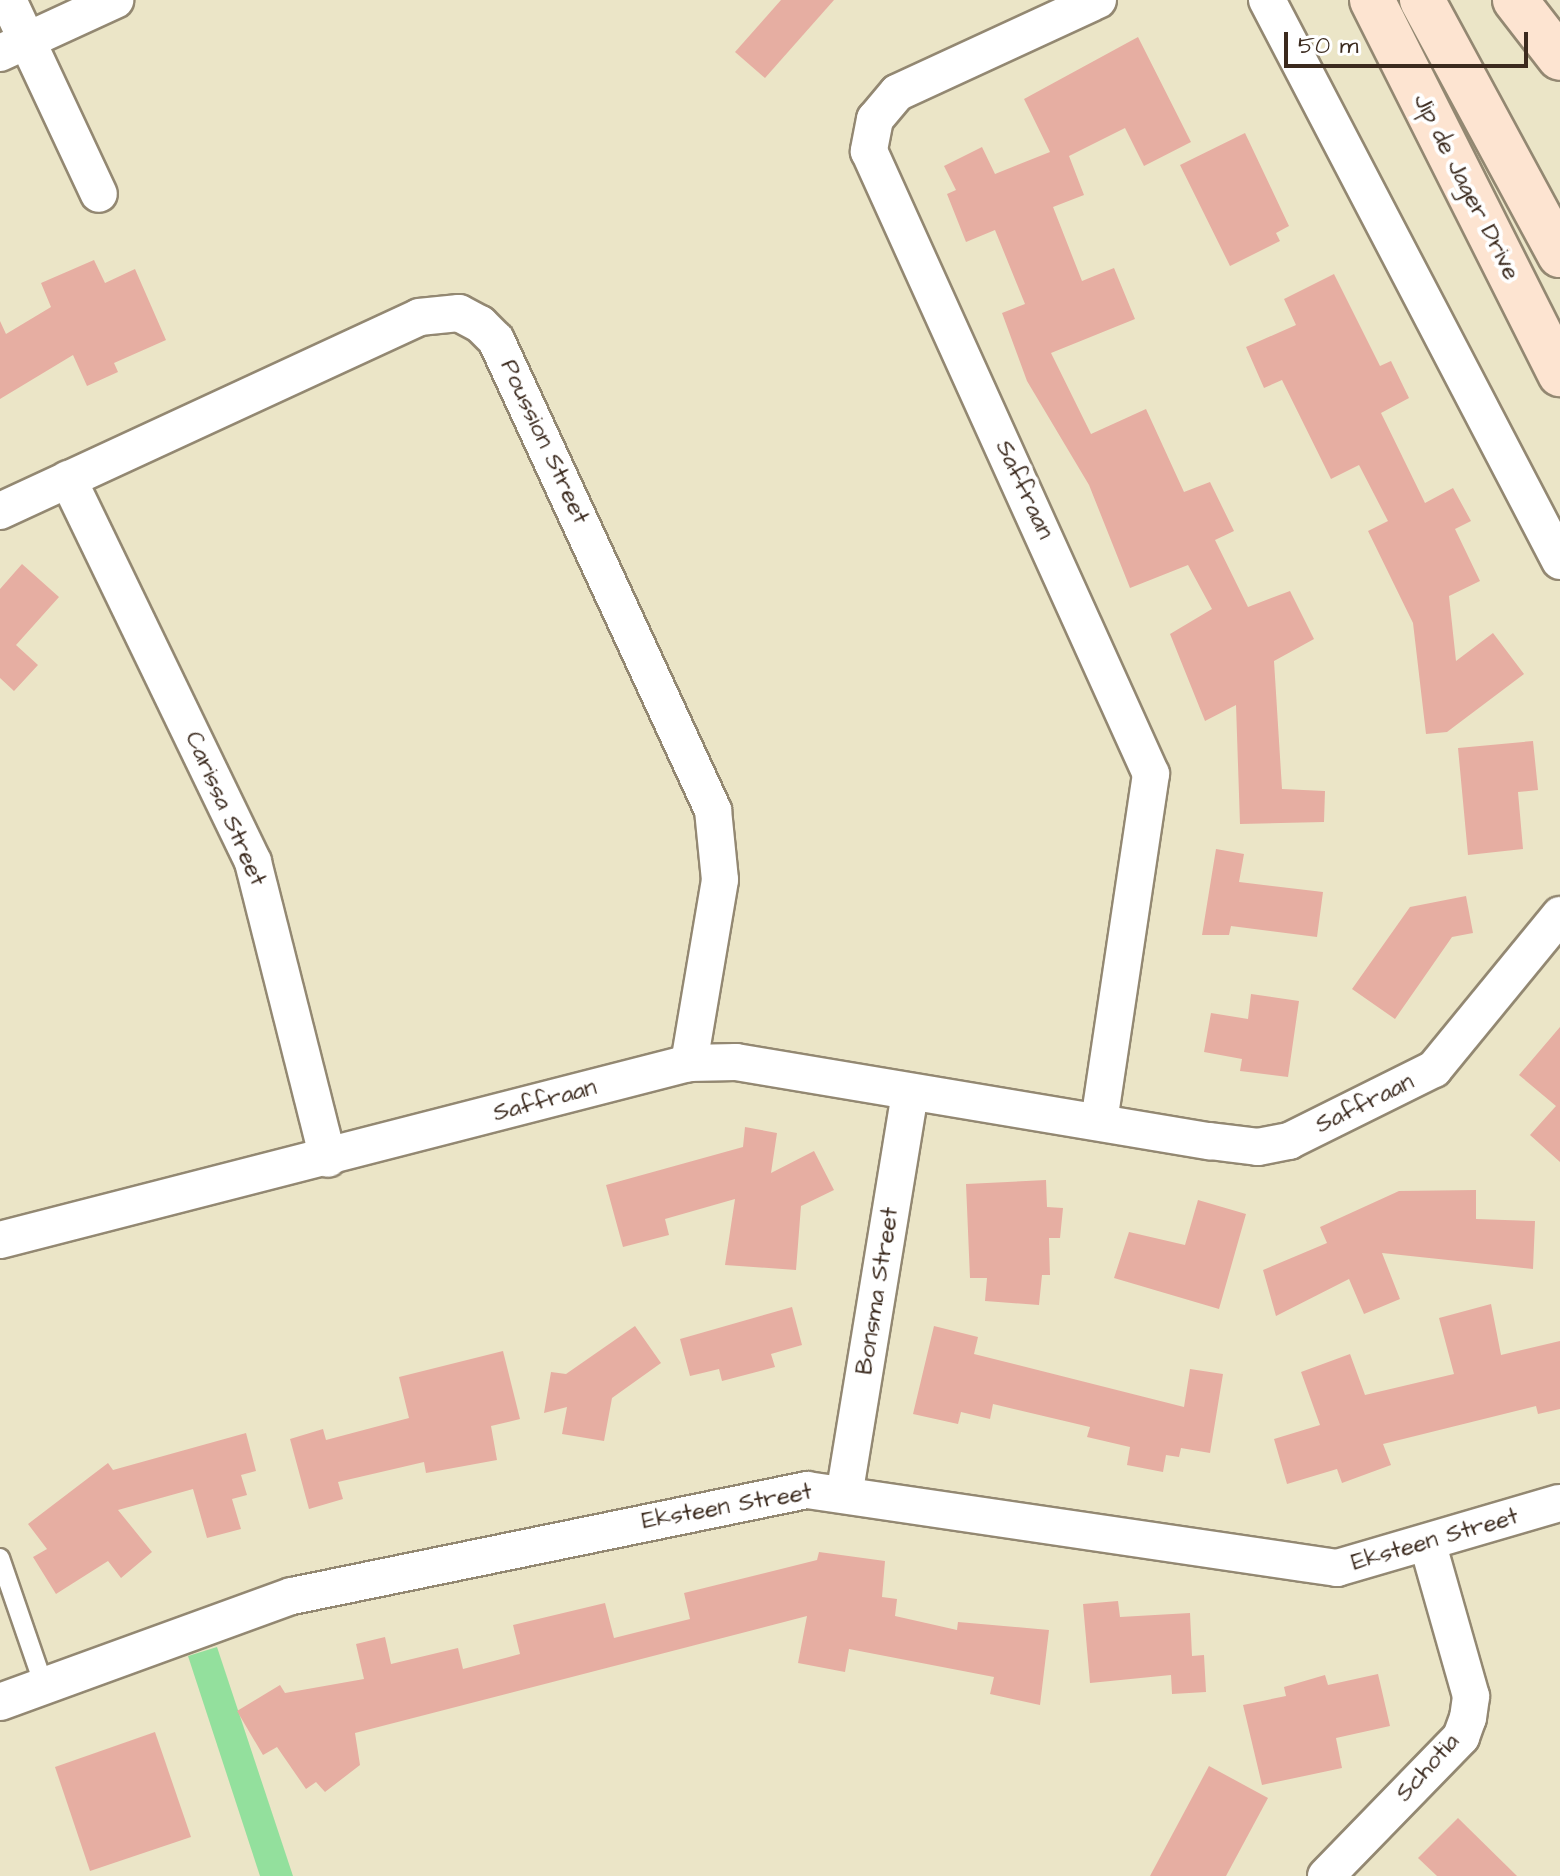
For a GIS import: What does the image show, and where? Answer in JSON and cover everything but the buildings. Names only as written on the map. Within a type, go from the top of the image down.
[{"type":"main road","name":"Jip de Jager Drive","points":[[1372,0],[1560,374]]},
{"type":"main road","name":"Jip de Jager Drive","points":[[1422,0],[1560,255]]},
{"type":"main road","points":[[1515,0],[1560,58]]},
{"type":"street","points":[[8,0],[13,47],[99,194]]},
{"type":"street","points":[[13,47],[115,0]]},
{"type":"street","name":"Saffraan","points":[[1098,0],[897,93],[875,119],[869,151],[1151,774],[1099,1120]]},
{"type":"street","points":[[1267,0],[1560,561]]},
{"type":"street","name":"Poussion Street","points":[[0,511],[419,317],[459,313],[480,324],[496,340],[713,810],[720,880],[689,1063]]},
{"type":"street","name":"Carissa Street","points":[[68,479],[253,862],[328,1159]]},
{"type":"street","name":"Saffraan","points":[[0,1240],[328,1159],[689,1063],[736,1062],[910,1093],[1258,1147],[1289,1141],[1434,1069],[1560,915]]},
{"type":"street","name":"Bonsma Street","points":[[845,1490],[910,1093]]},
{"type":"street","name":"Eksteen Street","points":[[0,1702],[321,1589],[777,1494],[845,1490],[1316,1568],[1428,1545],[1560,1503]]},
{"type":"street","name":"Schotia","points":[[1326,1876],[1461,1737],[1468,1718],[1471,1696],[1428,1545]]},
{"type":"lane","points":[[0,1558],[44,1686]]},
{"type":"green space","points":[[217,1647],[293,1876],[260,1876],[188,1656]]}]
